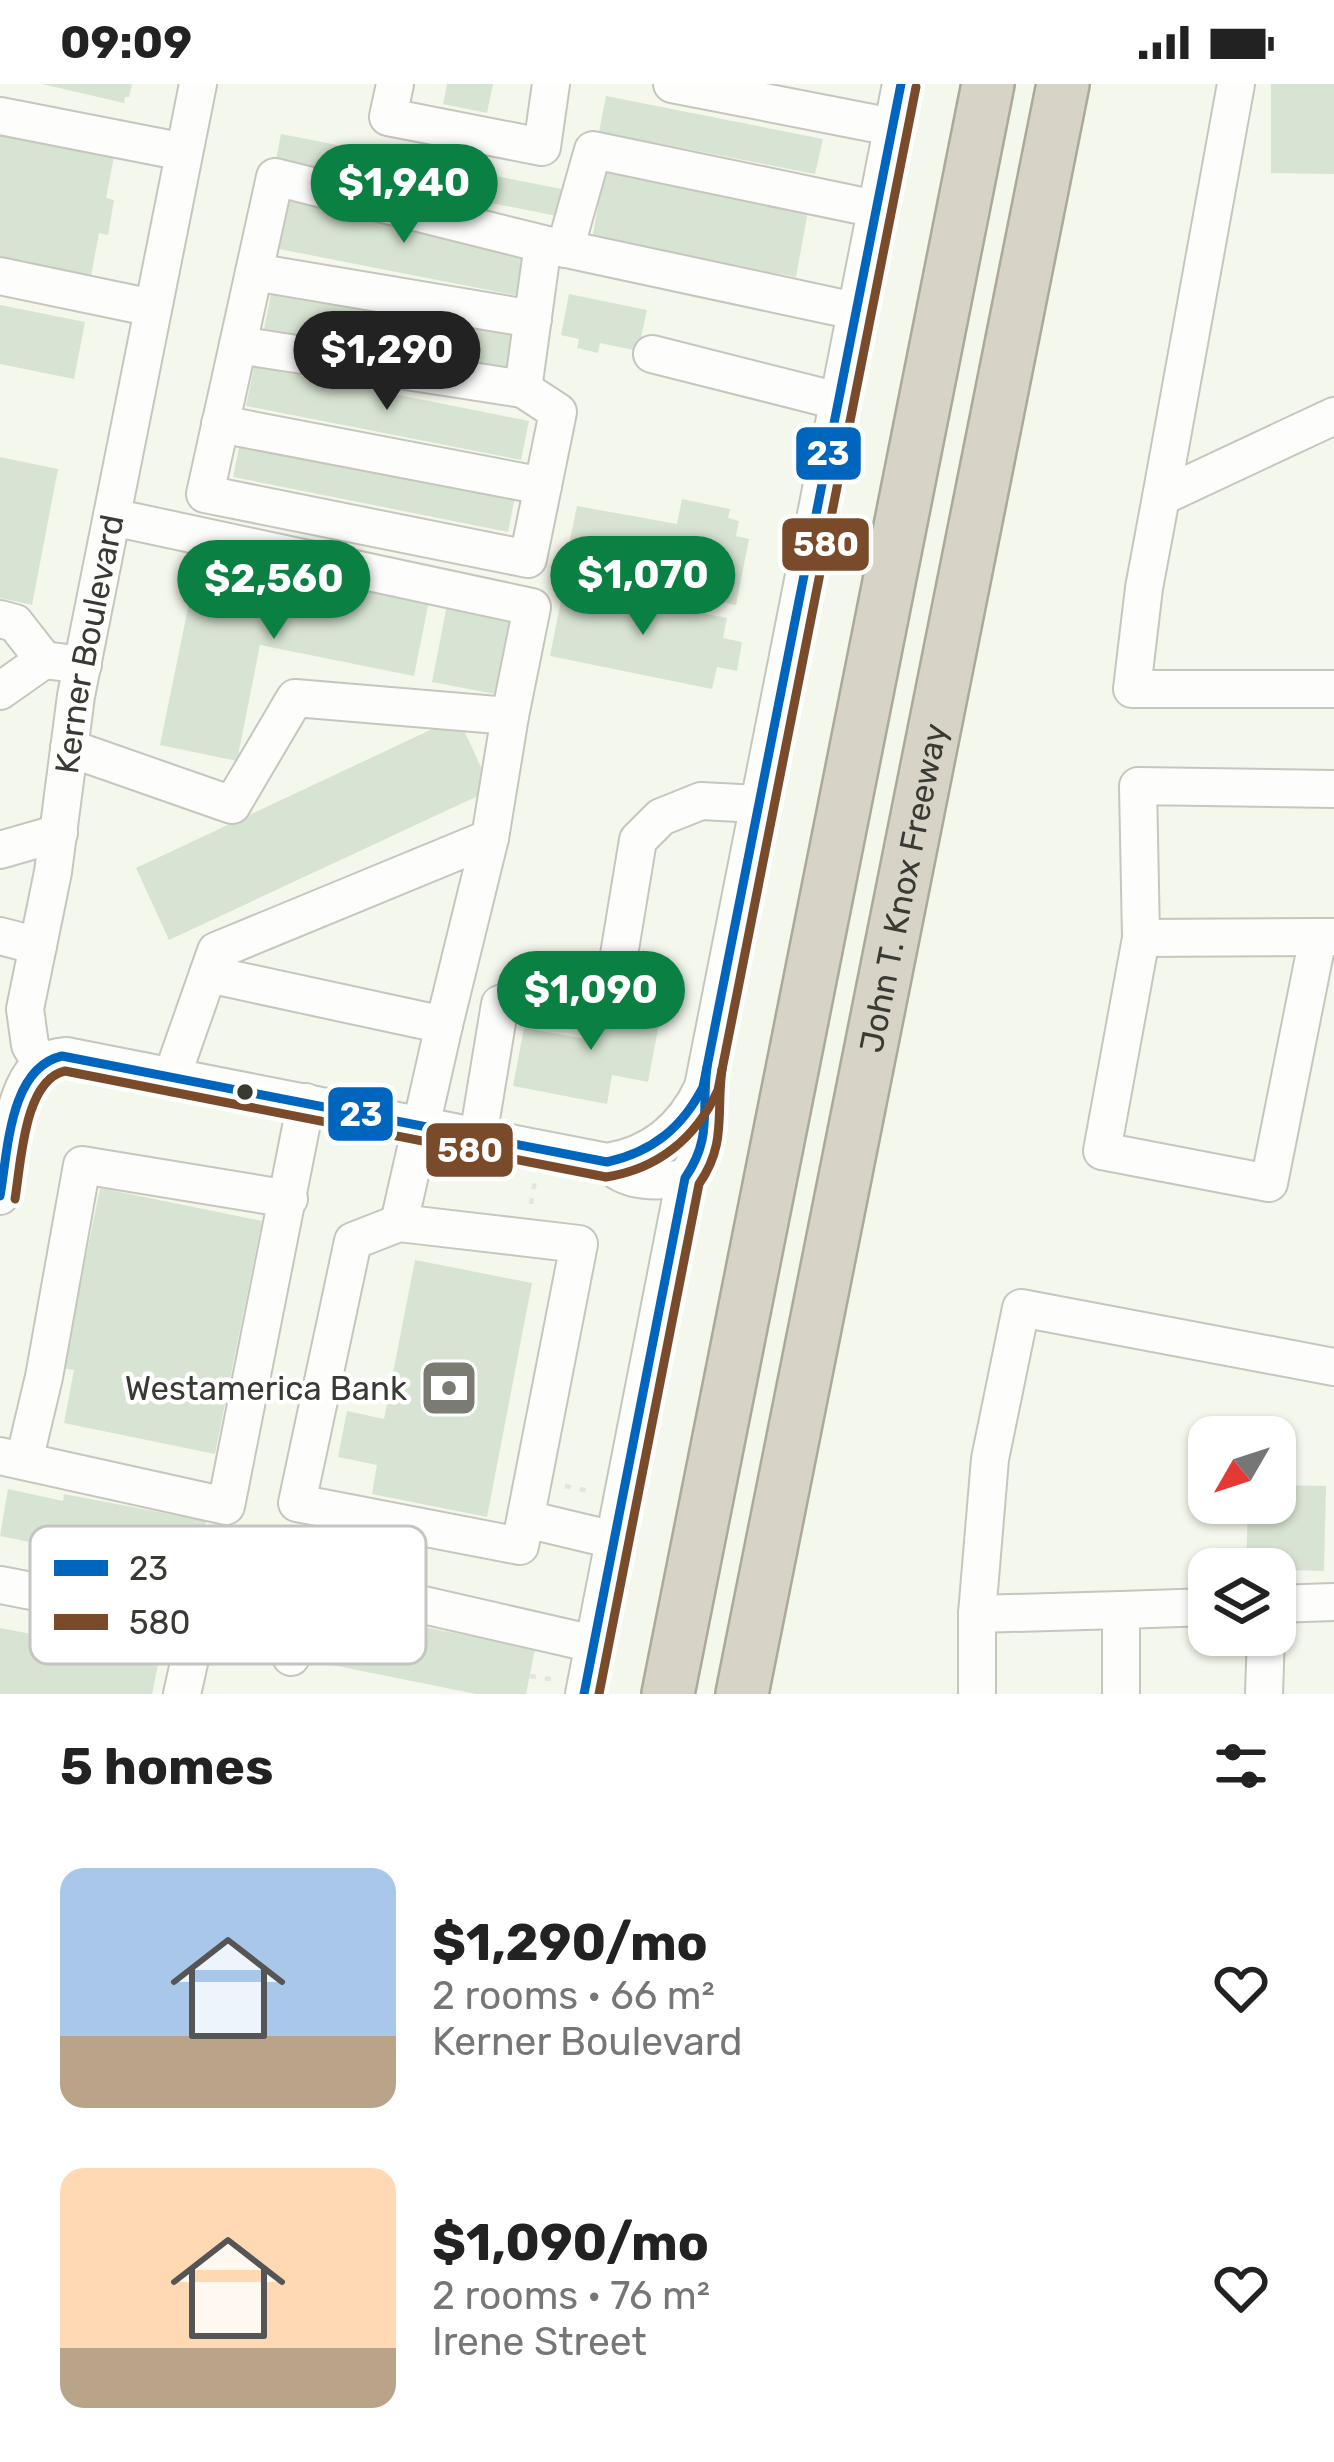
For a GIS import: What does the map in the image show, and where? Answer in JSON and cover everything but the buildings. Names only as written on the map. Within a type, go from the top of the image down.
[{"type":"highway","points":[[668,1694],[988,84]]},
{"type":"highway","name":"John T. Knox Freeway","points":[[742,1694],[1063,84]]},
{"type":"street","name":"Kerner Boulevard","points":[[41,1064],[30,1046],[25,1009],[59,833],[82,665],[198,84]]},
{"type":"street","points":[[395,84],[388,117],[542,147],[551,84]]},
{"type":"street","points":[[672,84],[892,127]]},
{"type":"street","points":[[570,1687],[594,1644],[686,1178],[706,1139],[704,1088],[901,84]]},
{"type":"street","points":[[1236,84],[1144,588],[1132,689],[1334,689]]},
{"type":"street","points":[[0,116],[184,152]]},
{"type":"street","points":[[523,389],[533,319],[593,150],[875,209]]},
{"type":"street","points":[[238,345],[523,389],[558,412],[528,559],[205,494],[275,177],[555,247],[856,311]]},
{"type":"street","points":[[254,272],[533,319]]},
{"type":"street","points":[[0,276],[153,308]]},
{"type":"street","points":[[652,354],[838,400]]},
{"type":"street","points":[[1161,497],[1334,416]]},
{"type":"street","points":[[220,424],[543,486]]},
{"type":"street","points":[[112,517],[532,607],[490,838],[399,1223]]},
{"type":"street","points":[[0,620],[15,623],[44,660]]},
{"type":"street","points":[[0,691],[44,660],[82,665]]},
{"type":"street","points":[[69,748],[232,806],[295,698],[510,716]]},
{"type":"street","points":[[1141,938],[1326,937],[1269,1183],[1102,1150],[1141,938],[1138,786],[1334,788]]},
{"type":"street","points":[[478,1137],[500,1004],[617,967],[638,840],[662,817],[701,801],[759,804]]},
{"type":"street","points":[[0,850],[59,833]]},
{"type":"street","points":[[172,1076],[216,951],[490,838]]},
{"type":"street","points":[[0,936],[38,946]]},
{"type":"street","points":[[208,974],[443,1025]]},
{"type":"street","points":[[0,1196],[17,1106],[30,1076],[53,1058],[74,1056],[607,1162],[640,1153],[662,1140],[681,1124],[704,1088]]},
{"type":"street","points":[[289,1199],[82,1165],[44,1377],[12,1458],[226,1506],[289,1199],[306,1102]]},
{"type":"street","points":[[607,1162],[634,1178],[686,1178]]},
{"type":"street","points":[[416,1526],[297,1503],[353,1241],[399,1223],[578,1244],[520,1546],[426,1528]]},
{"type":"street","points":[[977,1694],[977,1614],[990,1460],[1021,1308],[1334,1367]]},
{"type":"street","points":[[526,1520],[614,1540]]},
{"type":"street","points":[[0,1585],[30,1591]]},
{"type":"street","points":[[1296,1603],[1334,1602]]},
{"type":"street","points":[[426,1606],[594,1644]]},
{"type":"street","points":[[977,1614],[1188,1608]]},
{"type":"street","points":[[1121,1610],[1121,1694]]},
{"type":"street","points":[[1264,1694],[1265,1656]]},
{"type":"street","points":[[182,1694],[189,1664]]},
{"type":"path","points":[[530,1676],[570,1687]]},
{"type":"transit line","name":"23","points":[[0,1196],[21,1094],[44,1064],[62,1056],[607,1162],[652,1145],[685,1115],[703,1087],[901,84]]},
{"type":"transit line","name":"580","points":[[15,1199],[33,1106],[51,1078],[65,1071],[606,1177],[658,1159],[699,1123],[718,1090],[916,87]]},
{"type":"transit line","name":"23","points":[[584,1694],[685,1178],[703,1137],[707,1067]]},
{"type":"transit line","name":"580","points":[[599,1694],[699,1184],[717,1142],[722,1069]]},
{"type":"place","name":"Westamerica Bank","points":[[449,1388]]}]
